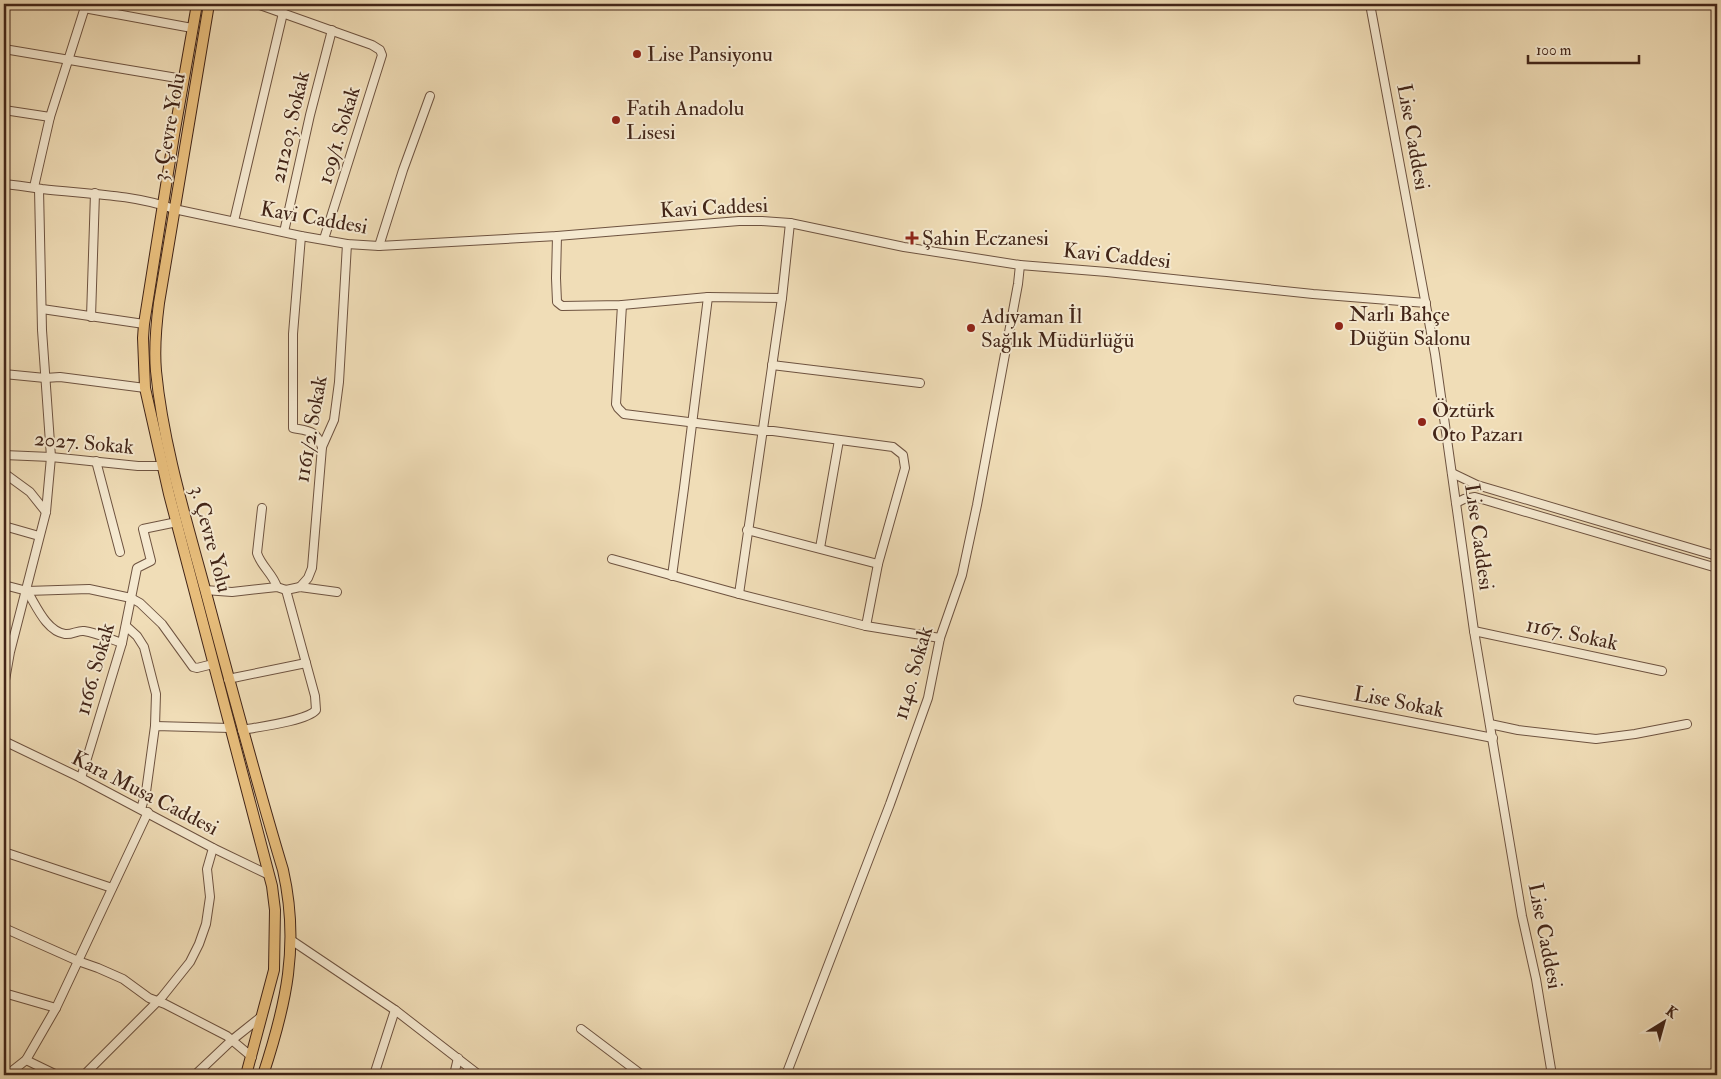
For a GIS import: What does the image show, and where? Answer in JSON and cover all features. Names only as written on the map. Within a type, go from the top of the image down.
[{"type":"main road","name":"3. Çevre Yolu","points":[[197,4],[183,79],[144,324],[145,388],[162,466],[274,897],[275,952],[272,983],[246,1075]]},
{"type":"main road","name":"3. Çevre Yolu","points":[[209,4],[174,209],[156,332],[156,370],[172,465],[228,679],[283,870],[290,911],[290,970],[285,999],[263,1075]]},
{"type":"street","points":[[257,4],[281,9],[332,30]]},
{"type":"street","name":"Lise Caddesi","points":[[1370,4],[1426,303],[1474,630],[1522,916],[1536,979],[1552,1075]]},
{"type":"street","points":[[4,686],[5,668],[46,512],[52,457],[45,378],[36,188],[50,117],[85,6],[192,28]]},
{"type":"street","points":[[234,222],[281,9]]},
{"type":"street","name":"109/1. Sokak","points":[[324,239],[382,54],[380,50],[372,45],[332,30]]},
{"type":"street","name":"211203. Sokak","points":[[284,232],[310,115],[332,30]]},
{"type":"street","points":[[4,49],[183,79]]},
{"type":"street","points":[[379,246],[403,170],[430,96]]},
{"type":"street","points":[[4,110],[50,117]]},
{"type":"street","name":"Kavi Caddesi","points":[[4,184],[95,193],[164,205],[174,209],[234,222],[347,244],[379,246],[557,236],[744,220],[790,224],[904,247],[1020,265],[1108,272],[1313,294],[1426,303]]},
{"type":"street","points":[[91,317],[95,193]]},
{"type":"street","points":[[739,594],[782,298],[790,224]]},
{"type":"street","points":[[301,236],[293,334],[293,428],[312,431],[319,437],[322,447]]},
{"type":"street","points":[[557,236],[557,302],[562,306],[622,305],[708,297],[782,298]]},
{"type":"street","name":"1161/2. Sokak","points":[[300,587],[308,578],[312,568],[322,447],[334,420],[339,382],[347,244]]},
{"type":"street","name":"1140. Sokak","points":[[786,1075],[886,814],[928,698],[940,638],[962,575],[977,506],[1020,265]]},
{"type":"street","points":[[672,576],[708,297]]},
{"type":"street","points":[[622,305],[616,404],[620,412],[628,415],[839,440],[893,448],[901,452],[905,468],[878,564],[866,626]]},
{"type":"street","points":[[42,310],[144,324]]},
{"type":"street","points":[[772,365],[920,383]]},
{"type":"street","points":[[4,374],[45,378],[60,377],[145,388]]},
{"type":"street","points":[[820,548],[839,440]]},
{"type":"street","name":"2027. Sokak","points":[[4,455],[52,457],[138,466],[162,466]]},
{"type":"street","points":[[96,461],[120,552]]},
{"type":"street","points":[[4,473],[30,492],[46,512]]},
{"type":"street","points":[[1452,473],[1477,485],[1717,556]]},
{"type":"street","points":[[1456,503],[1475,497],[1717,568]]},
{"type":"street","points":[[262,508],[257,553],[259,559],[274,578],[277,587]]},
{"type":"street","name":"1166. Sokak","points":[[81,778],[122,643],[137,568],[151,561],[142,529],[177,522]]},
{"type":"street","points":[[4,526],[40,536]]},
{"type":"street","points":[[747,530],[878,564]]},
{"type":"street","points":[[612,559],[866,626],[940,638]]},
{"type":"street","points":[[4,585],[26,591],[89,589],[131,598],[140,603],[162,624],[193,667],[197,668],[213,664]]},
{"type":"street","points":[[205,590],[232,592],[277,587],[286,590],[300,587],[337,592]]},
{"type":"street","points":[[242,730],[312,715],[316,710],[315,696],[286,590]]},
{"type":"street","points":[[26,591],[54,630],[64,634],[73,634],[82,630],[122,643]]},
{"type":"street","points":[[8,1075],[26,1060],[56,1008],[112,888],[144,811],[155,726],[156,694],[144,647],[137,636],[126,626]]},
{"type":"street","name":"1167. Sokak","points":[[1474,630],[1662,671]]},
{"type":"street","points":[[228,679],[306,663]]},
{"type":"street","name":"Lise Sokak","points":[[1298,700],[1492,738]]},
{"type":"street","points":[[1490,724],[1518,730],[1596,739],[1687,724]]},
{"type":"street","points":[[155,726],[230,728]]},
{"type":"street","name":"Kara Musa Caddesi","points":[[4,741],[81,778],[213,848],[269,875]]},
{"type":"street","points":[[84,1075],[155,1003],[190,962],[206,924],[210,897],[207,869],[213,848]]},
{"type":"street","points":[[4,852],[112,888]]},
{"type":"street","points":[[4,928],[123,979],[155,1003],[232,1040],[252,1057]]},
{"type":"street","points":[[291,940],[395,1010],[479,1075]]},
{"type":"street","points":[[4,993],[56,1008]]},
{"type":"street","points":[[374,1075],[395,1010]]},
{"type":"street","points":[[195,1075],[232,1040],[263,1015]]},
{"type":"street","points":[[581,1029],[642,1075]]},
{"type":"street","points":[[454,1075],[458,1058]]},
{"type":"street","points":[[26,1060],[57,1075]]},
{"type":"place","name":"Lise Pansiyonu","points":[[637,54]]},
{"type":"place","name":"Fatih Anadolu Lisesi","points":[[616,120]]},
{"type":"place","name":"Şahin Eczanesi","points":[[912,238]]},
{"type":"place","name":"Narlı Bahçe Düğün Salonu","points":[[1339,326]]},
{"type":"place","name":"Adıyaman İl Sağlık Müdürlüğü","points":[[971,328]]},
{"type":"place","name":"Öztürk Oto Pazarı","points":[[1422,422]]}]
